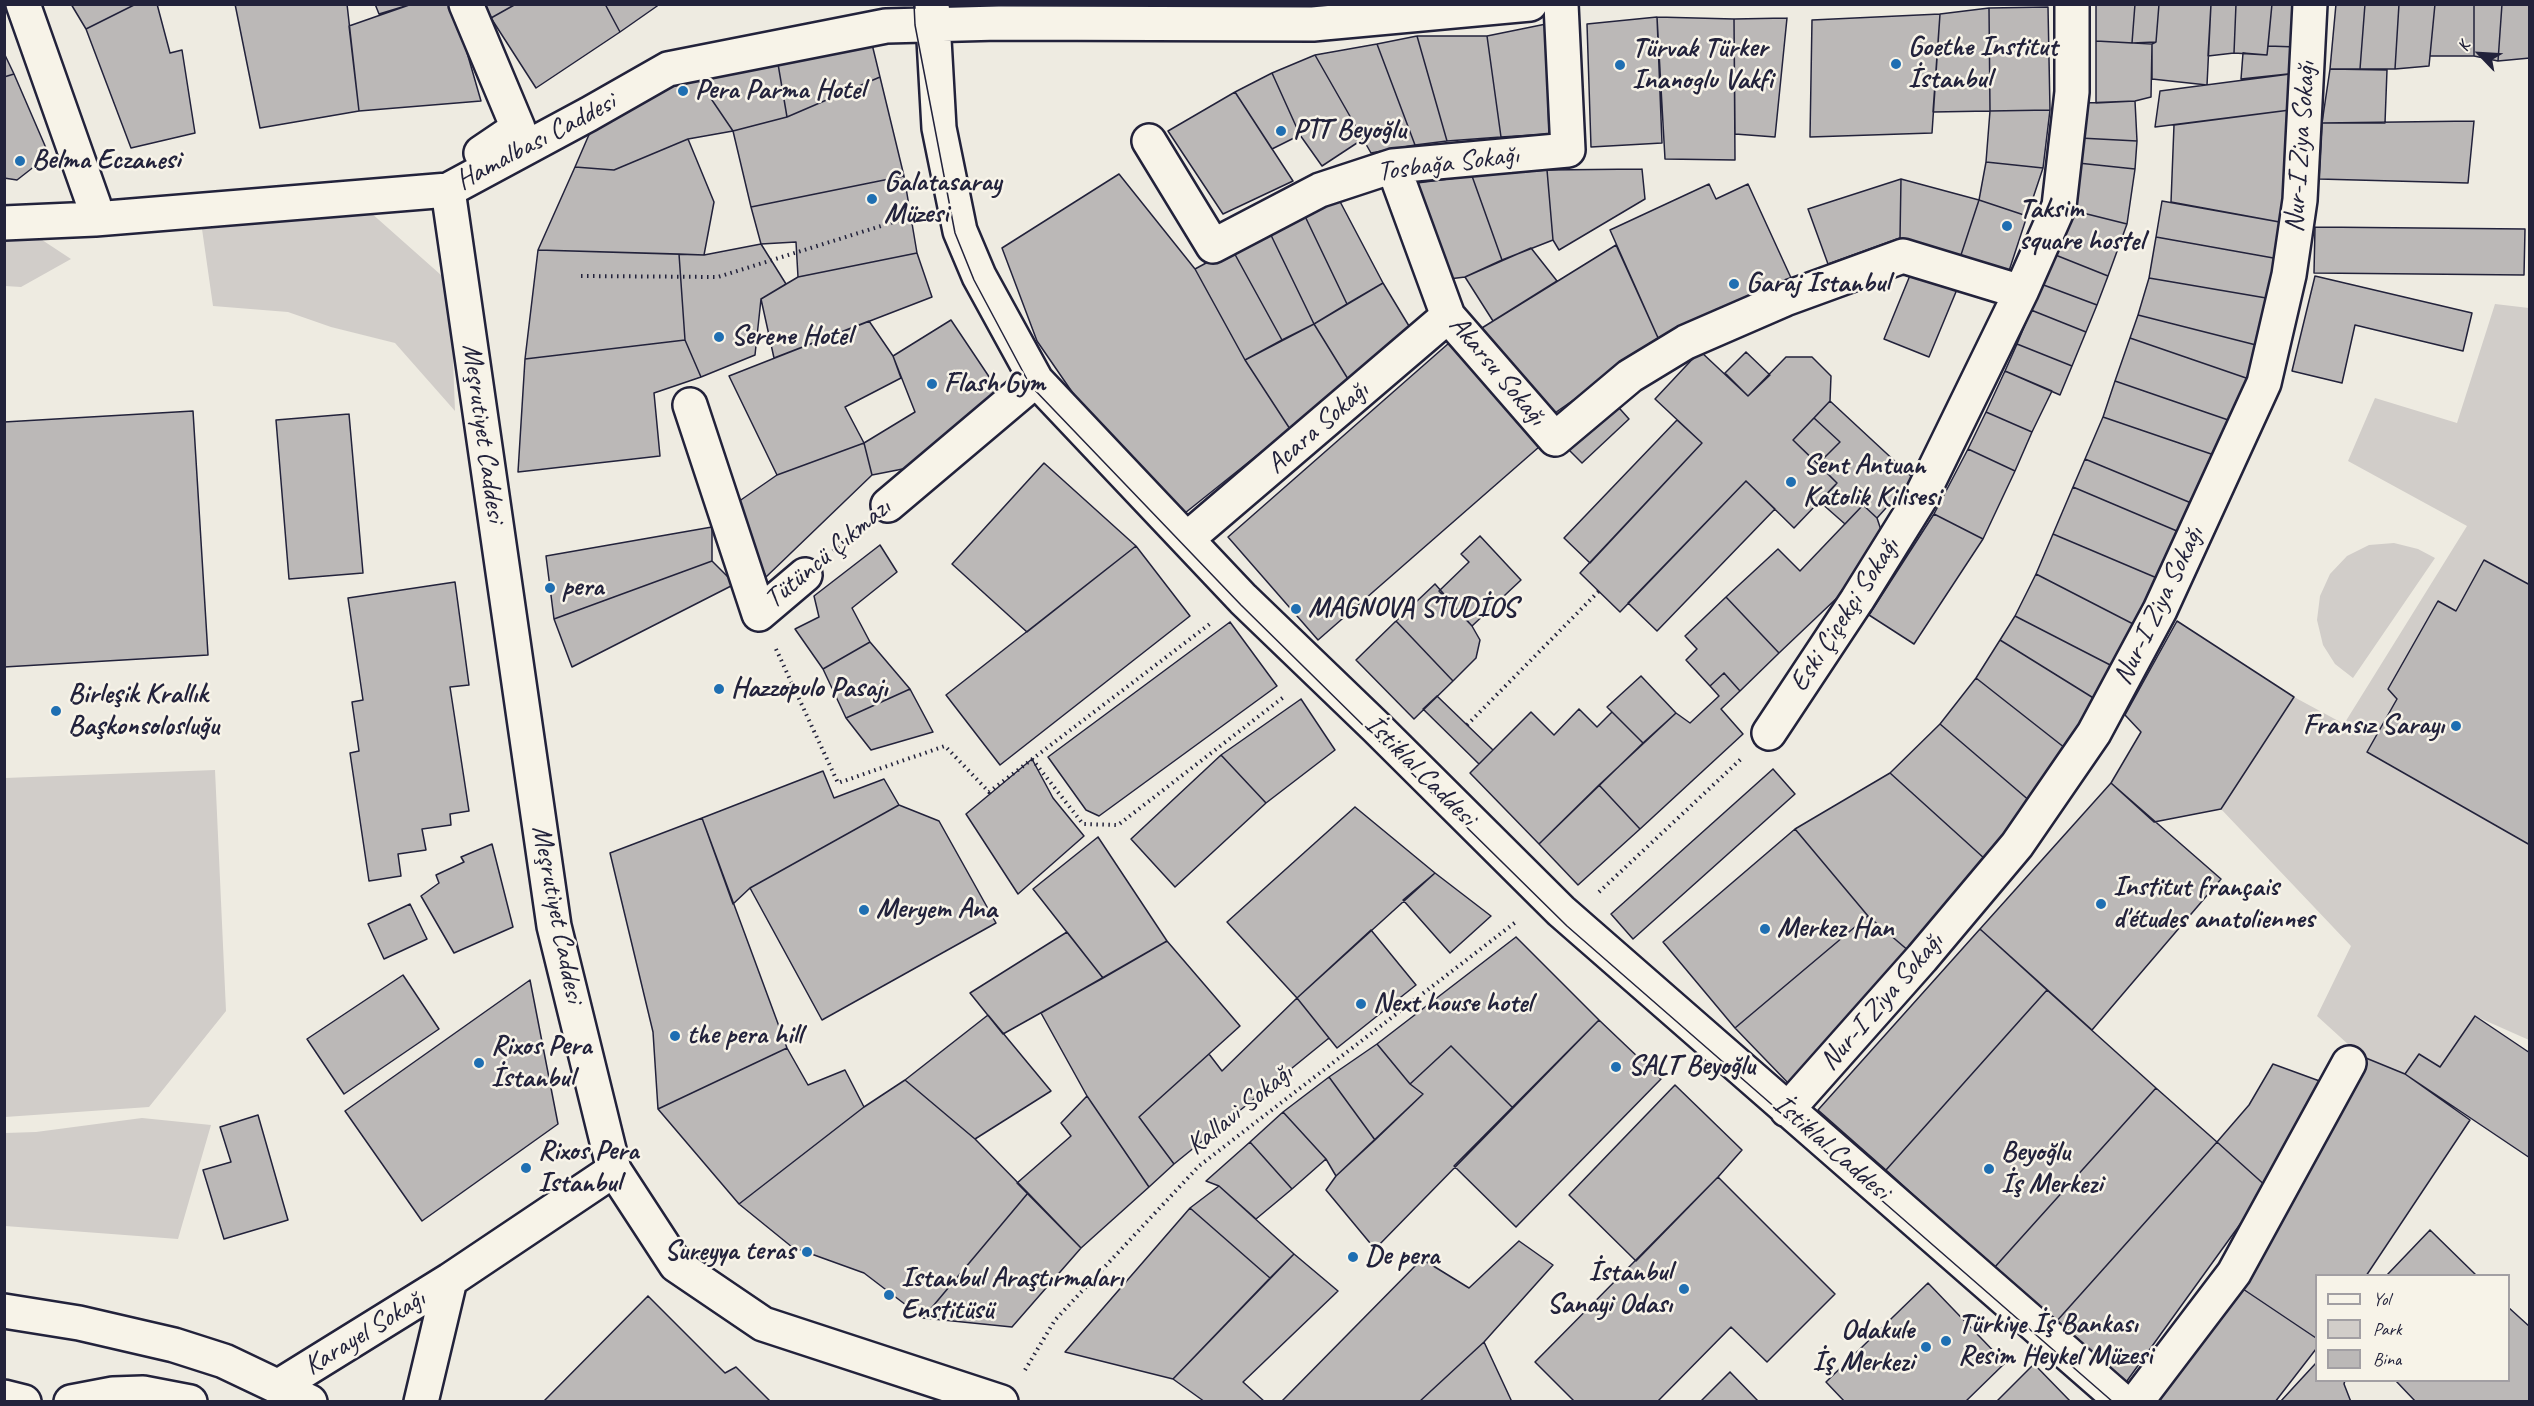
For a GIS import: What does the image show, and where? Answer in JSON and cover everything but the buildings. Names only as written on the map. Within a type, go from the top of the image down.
[{"type":"street","points":[[23,4],[94,205],[95,219]]},
{"type":"street","points":[[448,190],[446,178],[518,128],[466,4]]},
{"type":"street","name":"Hamalbası Caddesi","points":[[4,223],[95,219],[448,190],[668,69],[927,18],[999,23],[1313,24],[1530,4]]},
{"type":"street","name":"Tosbağa Sokağı","points":[[1149,141],[1213,246],[1320,190],[1393,166],[1569,150],[1561,4]]},
{"type":"street","name":"Eski Çiçekçi Sokağı","points":[[1769,733],[1857,600],[1921,497],[2021,292],[2059,206],[2072,92],[2072,4]]},
{"type":"street","name":"Nur-I Ziya Sokağı","points":[[1788,1110],[1923,958],[2017,845],[2094,733],[2160,610],[2264,383],[2289,275],[2300,200],[2310,4]]},
{"type":"street","name":"İstiklal Caddesi","points":[[927,18],[939,128],[960,231],[979,276],[1036,380],[1243,599],[1316,668],[1559,909],[2122,1401]]},
{"type":"street","name":"Akarsu Sokağı","points":[[1393,166],[1448,316],[1555,439],[1630,376],[1686,342],[1785,299],[1902,256],[2021,292]]},
{"type":"street","name":"Meşrutiyet Caddesi","points":[[448,190],[554,926],[614,1170],[676,1265],[763,1324],[1002,1401]]},
{"type":"street","name":"Acara Sokağı","points":[[1187,540],[1448,316]]},
{"type":"street","name":"Tütüncü Çıkmazı","points":[[888,505],[1036,380]]},
{"type":"street","name":"Tütüncü Çıkmazı","points":[[690,405],[759,614],[805,575]]},
{"type":"street","points":[[2136,1401],[2234,1273],[2349,1063]]},
{"type":"street","name":"Karayel Sokağı","points":[[251,1401],[450,1280],[614,1170]]},
{"type":"street","name":"Karayel Sokağı","points":[[421,1401],[450,1280]]},
{"type":"street","points":[[4,1311],[79,1323],[174,1345],[224,1361],[310,1401]]},
{"type":"street","points":[[71,1401],[114,1394],[143,1393],[190,1401]]},
{"type":"street","points":[[4,1397],[24,1401]]},
{"type":"path","points":[[581,276],[718,277],[954,203]]},
{"type":"path","name":"Tütüncü Çıkmazı","points":[[805,575],[888,505]]},
{"type":"path","points":[[1467,725],[1599,591]]},
{"type":"path","points":[[759,614],[838,783],[945,746],[989,792],[1243,599]]},
{"type":"path","points":[[1032,759],[1083,824],[1118,825],[1300,684],[1316,668]]},
{"type":"path","points":[[1559,909],[1769,733]]},
{"type":"path","name":"Kallavi Sokağı","points":[[1024,1371],[1055,1320],[1199,1166],[1559,909]]},
{"type":"green space","points":[[370,212],[450,283],[455,411],[395,343],[331,327],[288,312],[213,306],[201,222]]},
{"type":"green space","points":[[5,234],[33,234],[71,259],[21,287],[5,286]]},
{"type":"green space","points":[[2495,304],[2529,308],[2529,1040],[2475,1016],[2440,1067],[2405,1074],[2361,1056],[2317,1016],[2351,946],[2221,809],[2294,697],[2344,724],[2467,526],[2348,461],[2375,398],[2457,423]]},
{"type":"green space","points":[[2394,543],[2418,549],[2435,558],[2353,678],[2335,664],[2323,645],[2317,620],[2320,596],[2330,574],[2347,556],[2369,545]]},
{"type":"green space","points":[[215,770],[226,1011],[149,1107],[5,1117],[5,778]]},
{"type":"green space","points":[[142,1118],[211,1125],[178,1239],[5,1226],[5,1133],[36,1132]]},
{"type":"tram line","points":[[914,4],[915,25],[955,233],[974,280],[1030,385],[1241,605],[1567,926],[2113,1402]]},
{"type":"place","name":"Goethe Institut İstanbul","points":[[1896,64]]},
{"type":"place","name":"Türvak Türker Inanoglu Vakfi","points":[[1620,65]]},
{"type":"place","name":"Pera Parma Hotel","points":[[683,91]]},
{"type":"place","name":"PTT Beyoğlu","points":[[1281,131]]},
{"type":"place","name":"Belma Eczanesi","points":[[20,161]]},
{"type":"place","name":"Galatasaray Müzesi","points":[[872,199]]},
{"type":"place","name":"Taksim square hostel","points":[[2007,226]]},
{"type":"place","name":"Garaj Istanbul","points":[[1734,284]]},
{"type":"place","name":"Serene Hotel","points":[[719,337]]},
{"type":"place","name":"Flash Gym","points":[[932,384]]},
{"type":"place","name":"Sent Antuan Katolik Kilisesi","points":[[1791,482]]},
{"type":"place","name":"pera","points":[[550,588]]},
{"type":"place","name":"MAGNOVA STUDİOS","points":[[1296,609]]},
{"type":"place","name":"Hazzopulo Pasajı","points":[[719,689]]},
{"type":"place","name":"Birleşik Krallık Başkonsolosluğu","points":[[56,711]]},
{"type":"place","name":"Fransız Sarayı","points":[[2456,726]]},
{"type":"place","name":"Institut français d'études anatoliennes","points":[[2101,904]]},
{"type":"place","name":"Meryem Ana","points":[[864,910]]},
{"type":"place","name":"Merkez Han","points":[[1765,929]]},
{"type":"place","name":"Next house hotel","points":[[1361,1004]]},
{"type":"place","name":"the pera hill","points":[[675,1036]]},
{"type":"place","name":"Rixos Pera İstanbul","points":[[479,1063]]},
{"type":"place","name":"SALT Beyoğlu","points":[[1616,1067]]},
{"type":"place","name":"Rixos Pera Istanbul","points":[[526,1168]]},
{"type":"place","name":"Beyoğlu İş Merkezi","points":[[1989,1169]]},
{"type":"place","name":"Sureyya teras","points":[[807,1252]]},
{"type":"place","name":"De pera","points":[[1353,1257]]},
{"type":"place","name":"İstanbul Sanayi Odası","points":[[1684,1289]]},
{"type":"place","name":"Istanbul Araştırmaları Enstitüsü","points":[[889,1295]]},
{"type":"place","name":"Türkiye İş Bankası Resim Heykel Müzesi","points":[[1946,1341]]},
{"type":"place","name":"Odakule İş Merkezi","points":[[1926,1347]]}]
